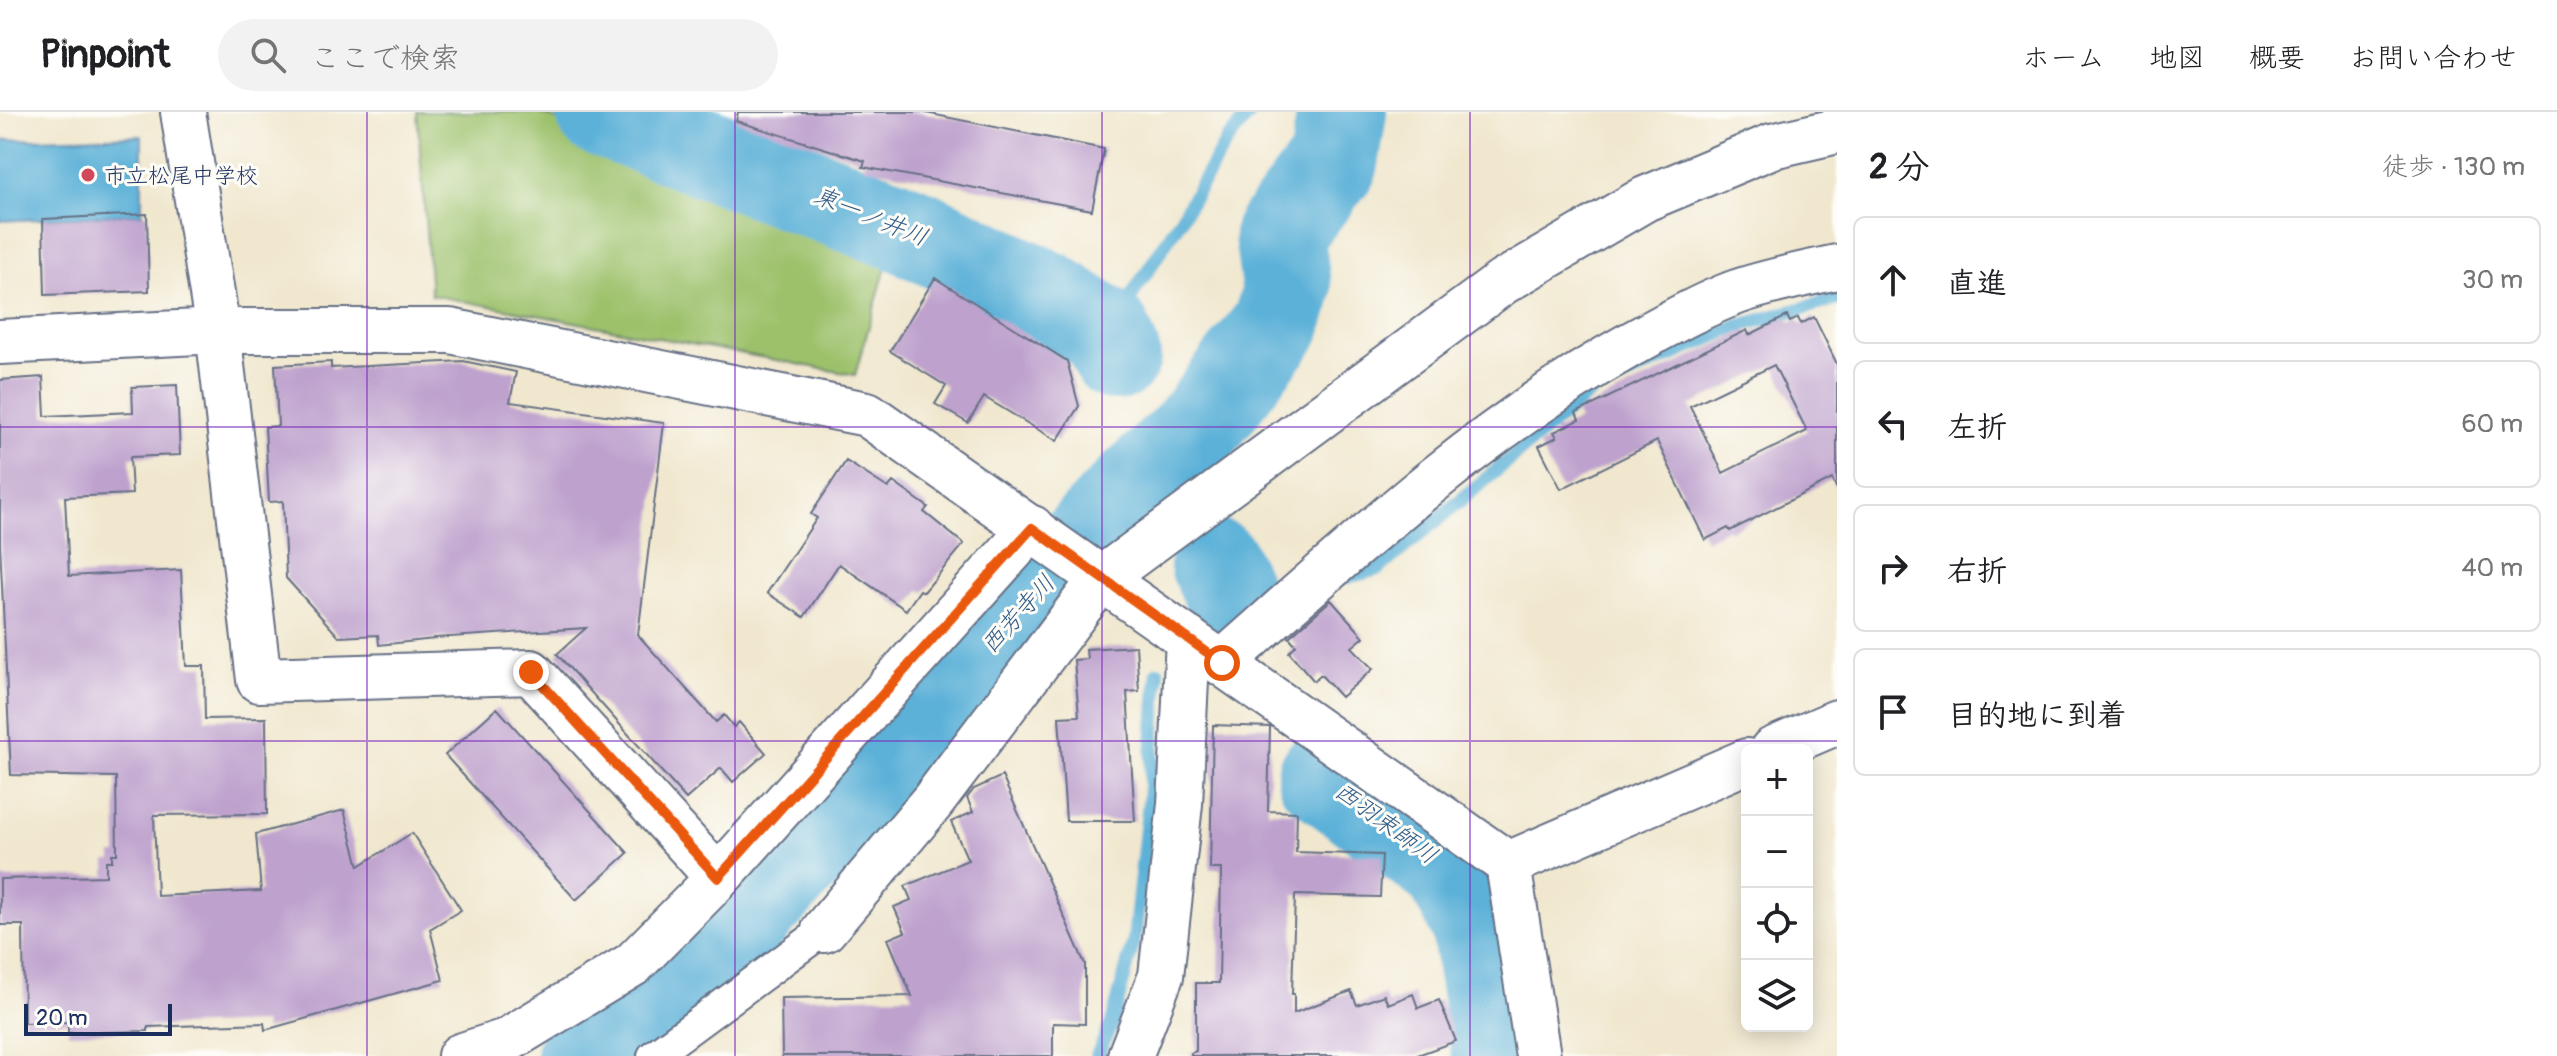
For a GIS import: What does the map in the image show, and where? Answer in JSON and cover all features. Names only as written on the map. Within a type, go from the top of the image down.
[{"type":"street","points":[[183,112],[218,331],[259,680],[531,672],[718,878]]},
{"type":"street","points":[[824,930],[933,801],[1102,578],[1503,282],[1645,199],[1772,146],[1837,131]]},
{"type":"street","points":[[1130,1056],[1161,976],[1180,804],[1205,651],[1498,428],[1584,371],[1661,328],[1737,292],[1837,267]]},
{"type":"street","points":[[0,342],[218,331],[450,331],[867,414],[1508,864],[1538,1056]]},
{"type":"street","points":[[460,1056],[506,1041],[633,964],[718,878],[1032,528]]},
{"type":"street","points":[[1786,744],[1837,722]]},
{"type":"street","points":[[1508,864],[1741,764]]},
{"type":"lane","points":[[653,1056],[824,930]]},
{"type":"green space","points":[[417,112],[536,112],[691,170],[890,253],[855,375],[431,295]]},
{"type":"water","points":[[142,136],[142,214],[0,221],[0,140]]},
{"type":"water","points":[[1237,553],[1251,570],[1250,587],[1237,600],[1215,604],[1200,592],[1196,574]]},
{"type":"building","points":[[738,112],[921,112],[1104,149],[1092,210],[863,167],[865,161],[736,121]]},
{"type":"building","points":[[147,214],[149,291],[45,295],[43,219]]},
{"type":"building","points":[[935,278],[1067,361],[1079,406],[1057,441],[984,397],[968,423],[935,404],[946,386],[890,351]]},
{"type":"building","points":[[1787,316],[1790,322],[1798,318],[1801,324],[1814,317],[1837,364],[1837,489],[1832,479],[1730,531],[1728,528],[1705,540],[1657,441],[1561,489],[1539,446],[1557,437],[1554,432],[1579,420],[1576,413],[1747,330],[1749,335]],"holes":[[[1774,365],[1807,431],[1723,473],[1690,406]]]},
{"type":"building","points":[[463,361],[516,372],[510,402],[664,423],[638,635],[716,722],[724,715],[734,727],[739,722],[766,753],[733,782],[721,768],[686,799],[557,654],[586,628],[434,638],[379,645],[378,635],[339,637],[286,578],[283,501],[269,502],[265,427],[278,426],[275,365],[331,362],[331,368]]},
{"type":"building","points":[[43,377],[45,416],[133,412],[132,387],[177,385],[180,455],[130,457],[132,494],[65,497],[69,576],[181,570],[186,666],[204,666],[205,719],[266,718],[267,814],[154,815],[157,896],[261,891],[256,834],[344,810],[359,866],[412,833],[461,910],[430,929],[443,980],[265,1030],[264,1023],[68,1033],[68,1022],[24,1023],[23,925],[0,925],[0,879],[106,876],[106,861],[112,861],[112,854],[117,854],[116,777],[11,775],[0,544],[0,380]]},
{"type":"building","points":[[846,461],[888,488],[893,482],[928,507],[924,512],[964,544],[924,592],[920,590],[906,610],[839,564],[804,617],[767,593],[817,518],[811,514]]},
{"type":"building","points":[[1331,600],[1364,637],[1352,647],[1373,669],[1341,697],[1321,675],[1314,681],[1289,652],[1296,645],[1289,637]]},
{"type":"building","points":[[1136,646],[1139,691],[1127,692],[1135,821],[1066,821],[1059,717],[1079,716],[1074,660],[1087,659],[1086,649]]},
{"type":"building","points":[[497,708],[628,853],[576,900],[445,755]]},
{"type":"building","points":[[1213,725],[1270,727],[1268,811],[1297,812],[1296,852],[1382,855],[1380,897],[1295,895],[1294,1013],[1351,991],[1357,1005],[1384,995],[1388,1004],[1413,994],[1418,1008],[1439,1000],[1456,1041],[1415,1056],[1191,1056],[1196,1051],[1196,983],[1219,983],[1221,869],[1210,869]]},
{"type":"building","points":[[1002,776],[1085,964],[1085,1024],[1053,1023],[1053,1056],[782,1056],[781,998],[912,996],[888,939],[905,932],[894,907],[911,900],[905,886],[968,860],[951,822],[973,812],[967,798],[974,789]]},
{"type":"waterway","name":"東一ノ井川","points":[[601,112],[909,230],[1049,296],[1107,334],[1116,356]]},
{"type":"waterway","points":[[1107,334],[1226,142],[1251,112]]},
{"type":"waterway","name":"西芳寺川","points":[[581,1056],[665,996],[734,930],[895,756],[966,667],[1136,487],[1191,436],[1276,326],[1287,292],[1279,234],[1334,162],[1342,112]]},
{"type":"waterway","points":[[1336,580],[1378,569],[1593,390],[1735,327],[1837,299]]},
{"type":"waterway","name":"西羽束師川","points":[[1215,564],[1234,605]]},
{"type":"waterway","points":[[1201,605],[1220,586]]},
{"type":"waterway","points":[[1234,605],[1281,593]]},
{"type":"waterway","points":[[1097,1056],[1112,1023],[1134,940],[1149,801],[1158,672]]},
{"type":"waterway","name":"西羽束師川","points":[[1322,776],[1448,869],[1475,923],[1497,1056]]},
{"type":"place","name":"市立松尾中学校","points":[[88,175]]},
{"type":"route","points":[[531,672],[718,878],[1032,528],[1222,663]]}]
